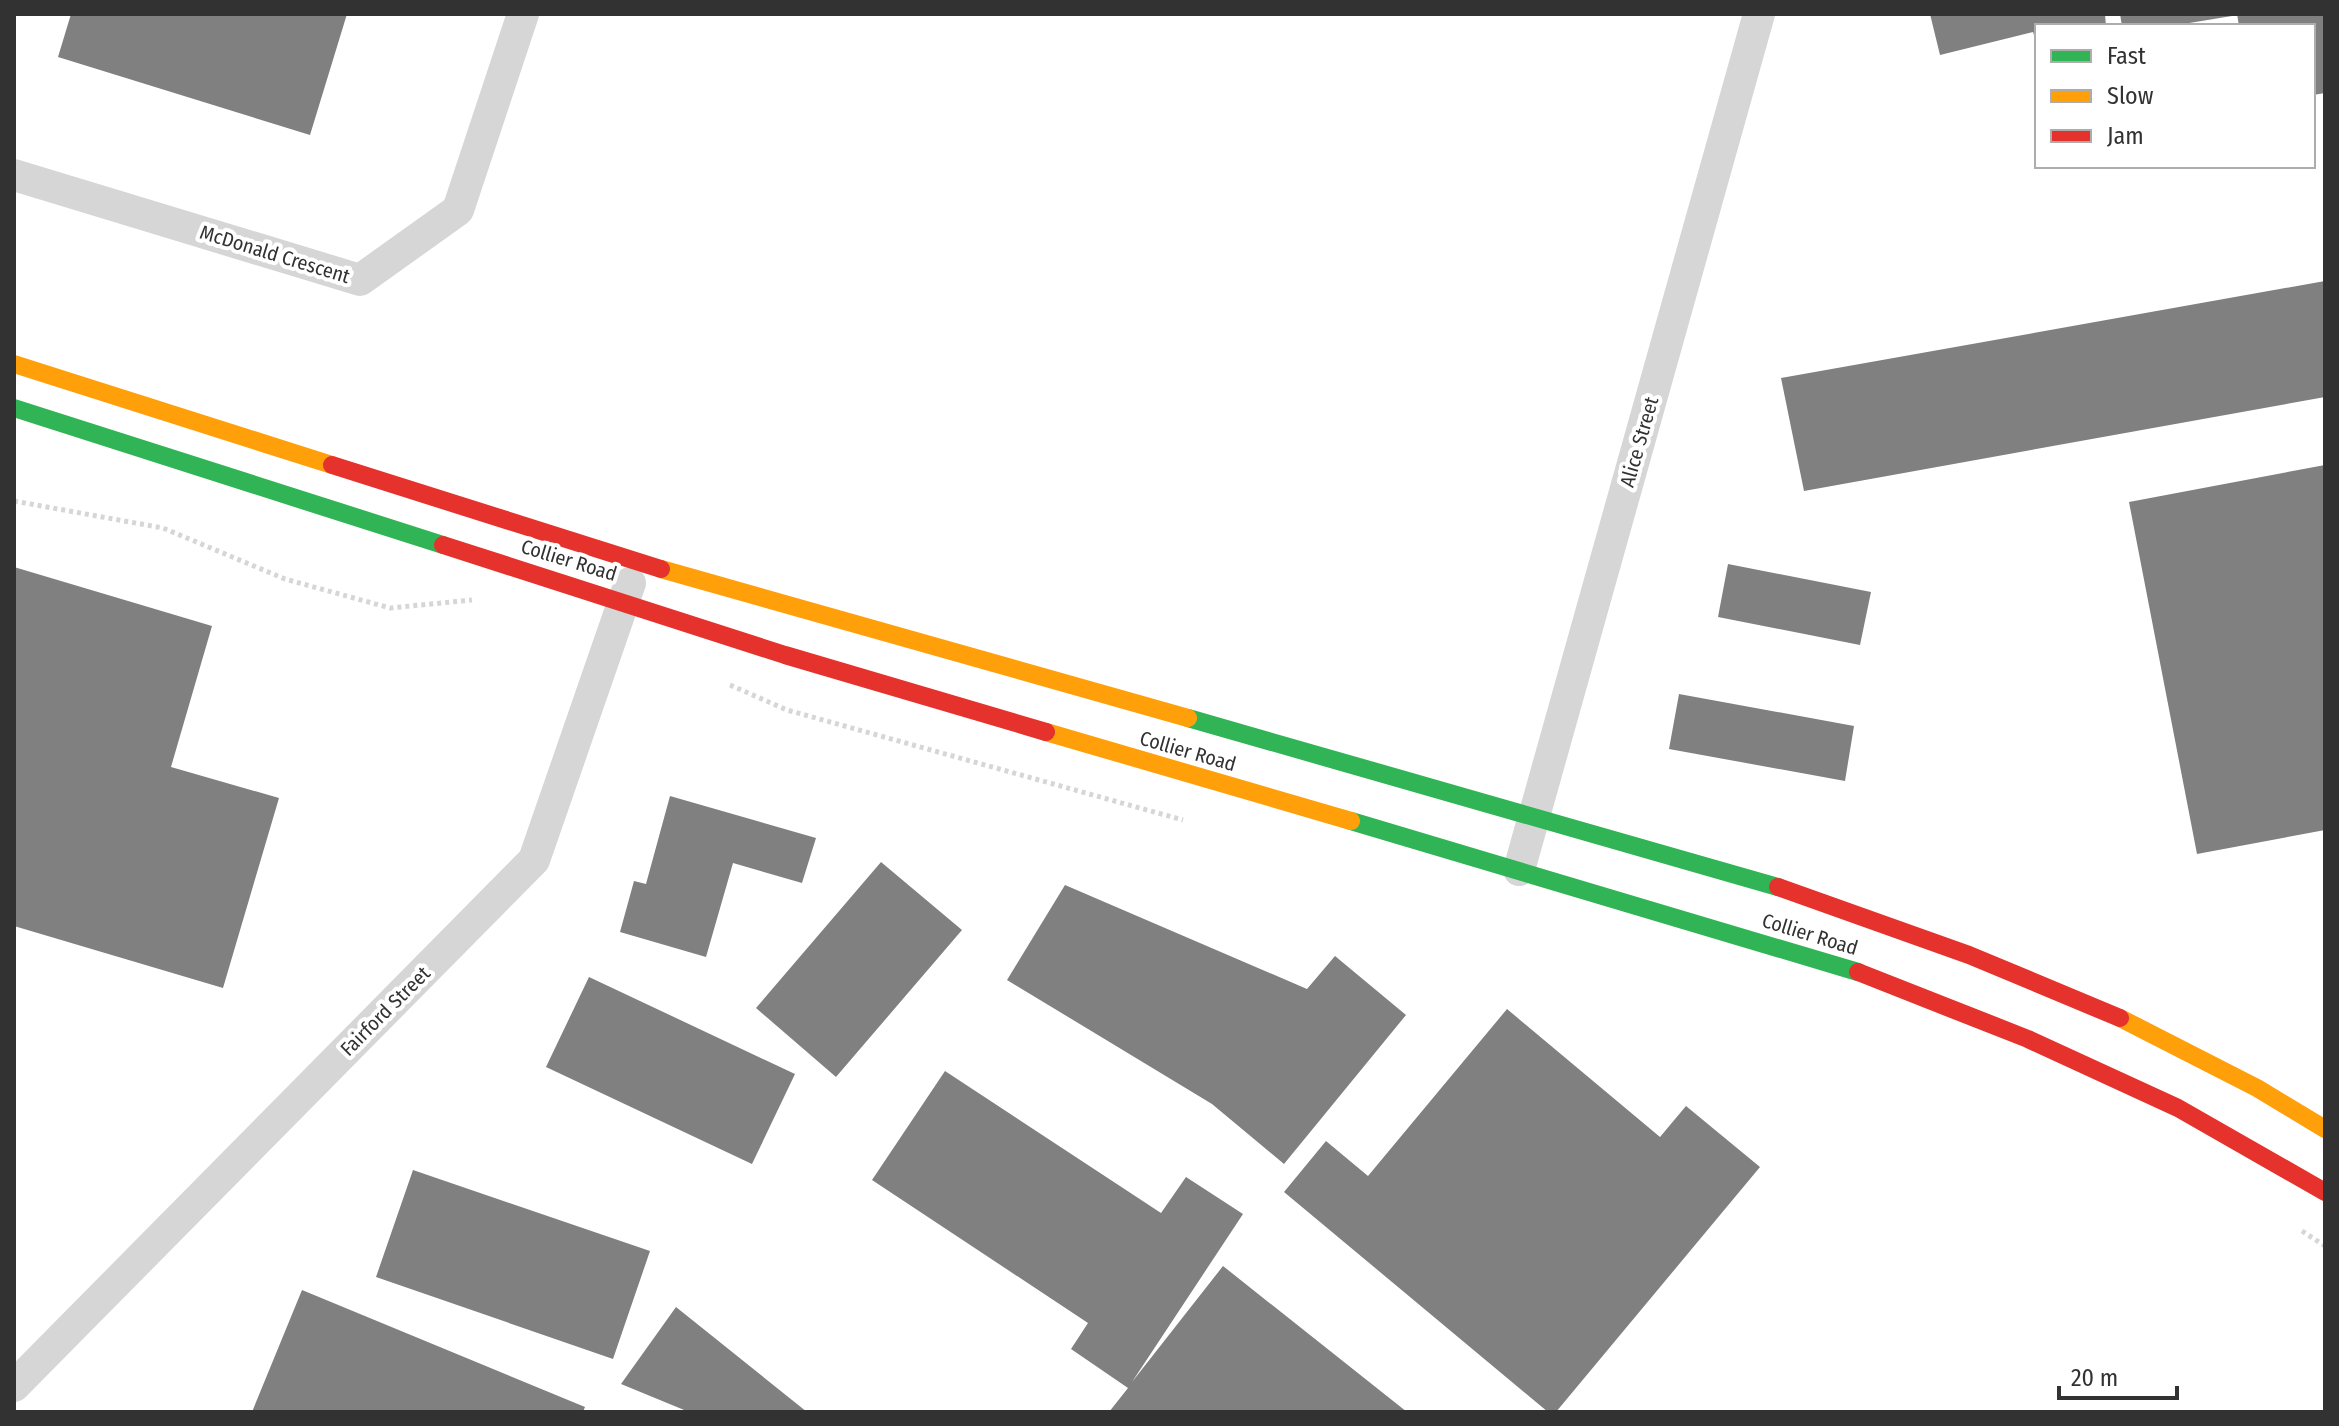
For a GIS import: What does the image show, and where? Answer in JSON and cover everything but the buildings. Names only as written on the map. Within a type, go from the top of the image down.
[{"type":"main road","name":"Collier Road","points":[[14,364],[637,562],[1744,876],[1898,926],[2086,1002],[2273,1096],[2325,1129]]},
{"type":"main road","name":"Collier Road","points":[[14,408],[785,655],[1845,967],[2028,1039],[2178,1108],[2325,1192]]},
{"type":"street","name":"McDonald Crescent","points":[[14,175],[360,280],[458,210],[523,14]]},
{"type":"street","name":"Alice Street","points":[[1519,870],[1759,14]]},
{"type":"street","name":"Fairford Street","points":[[14,1386],[534,860],[637,562]]},
{"type":"path","points":[[14,501],[163,528],[285,579],[390,608],[486,599]]},
{"type":"path","points":[[716,679],[787,710],[1194,823]]},
{"type":"path","points":[[2300,1230],[2325,1246]]},
{"type":"traffic: fast","points":[[14,408],[443,545]]},
{"type":"traffic: fast","points":[[1188,718],[1778,887]]},
{"type":"traffic: fast","points":[[1351,821],[1858,972]]},
{"type":"traffic: slow","points":[[14,364],[332,465]]},
{"type":"traffic: slow","points":[[661,569],[1188,718]]},
{"type":"traffic: slow","points":[[1046,732],[1351,821]]},
{"type":"traffic: slow","points":[[2120,1018],[2257,1088],[2325,1129]]},
{"type":"traffic: jam","points":[[332,465],[661,569]]},
{"type":"traffic: jam","points":[[443,545],[785,655],[1046,732]]},
{"type":"traffic: jam","points":[[1778,887],[1969,955],[2120,1018]]},
{"type":"traffic: jam","points":[[1858,972],[2028,1039],[2178,1108],[2325,1192]]}]
